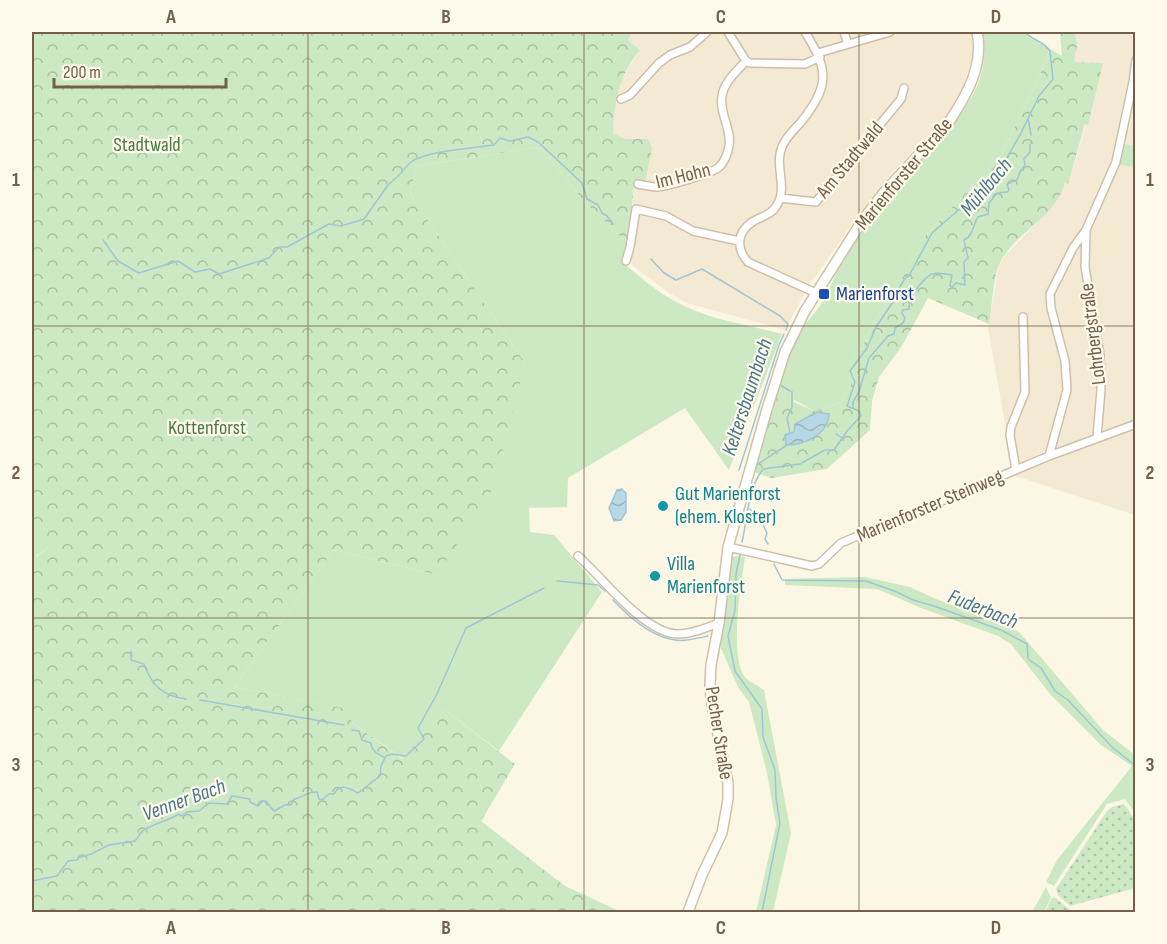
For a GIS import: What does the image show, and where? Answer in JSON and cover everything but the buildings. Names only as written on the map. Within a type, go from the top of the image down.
[{"type":"main road","name":"Marienforster Straße","points":[[728,547],[785,352],[847,241],[885,191],[949,122],[957,110],[971,83],[978,60],[977,32]]},
{"type":"main road","name":"Pecher Straße","points":[[688,912],[722,833],[728,799],[728,783],[710,686],[728,547]]},
{"type":"street","points":[[621,99],[630,95],[659,63],[670,55],[690,47],[707,32]]},
{"type":"street","points":[[728,32],[746,61],[805,64],[819,55],[848,44],[890,32]]},
{"type":"street","points":[[805,32],[819,55],[824,74],[822,87],[807,115],[781,148],[779,157],[780,198],[777,205],[769,214],[752,221],[739,241],[741,254],[748,262],[816,293]]},
{"type":"street","points":[[844,32],[848,44]]},
{"type":"street","points":[[1049,456],[1067,390],[1065,361],[1051,309],[1050,294],[1073,248],[1086,230],[1116,162],[1136,60]]},
{"type":"street","name":"Im Hohn","points":[[638,184],[657,187],[719,168],[726,158],[729,146],[729,136],[723,117],[722,95],[726,84],[746,61]]},
{"type":"street","name":"Am Stadtwald","points":[[780,198],[816,202],[901,99],[904,88]]},
{"type":"street","points":[[626,261],[636,209],[666,216],[693,231],[739,241]]},
{"type":"street","name":"Lohrbergstraße","points":[[1086,230],[1085,267],[1100,355],[1101,390],[1097,437]]},
{"type":"street","points":[[1016,470],[1010,435],[1026,387],[1023,317]]},
{"type":"street","name":"Marienforster Steinweg","points":[[728,547],[812,566],[819,564],[841,543],[1049,456],[1136,424]]},
{"type":"street","points":[[578,556],[621,600],[663,630],[676,634],[719,623]]},
{"type":"shaded area","points":[[632,32],[971,32],[974,54],[962,89],[947,115],[891,174],[860,213],[809,285],[785,330],[687,303],[669,293],[632,265],[630,258],[634,182],[637,180],[648,139],[625,139],[613,133],[614,103],[622,77],[640,50],[628,40]]},
{"type":"shaded area","points":[[1075,32],[1135,32],[1135,145],[1124,144],[1120,165],[1136,167],[1135,515],[1012,475],[1013,469],[988,328],[999,265],[1006,254],[1041,218],[1065,181],[1068,184],[1080,145],[1103,63],[1073,62],[1077,46]]},
{"type":"green space","name":"Kottenforst","points":[[32,32],[632,32],[628,40],[640,50],[622,79],[615,109],[613,133],[625,139],[648,139],[652,148],[645,182],[634,182],[629,245],[585,202],[540,147],[417,166],[410,194],[525,363],[494,487],[437,575],[334,550],[234,687],[344,708],[353,723],[402,759],[445,710],[515,764],[481,821],[565,886],[621,912],[32,912],[32,551],[36,557],[48,548],[43,541],[48,532],[32,517]]},
{"type":"green space","points":[[982,32],[1024,32],[1049,51],[1038,81],[1001,155],[926,235],[892,297],[872,325],[863,346],[847,368],[851,384],[841,403],[814,411],[791,398],[776,393],[795,340],[823,301],[847,251],[886,198],[946,132],[972,96],[981,76],[984,55]]},
{"type":"green space","points":[[1024,32],[1062,56],[1060,32],[1075,32],[1077,46],[1074,62],[1103,63],[1088,125],[1085,124],[1068,184],[1065,182],[1061,194],[1053,205],[1005,254],[995,278],[989,324],[928,298],[902,346],[879,377],[872,401],[870,430],[827,469],[771,478],[754,472],[776,393],[794,398],[794,402],[814,411],[841,403],[851,384],[847,368],[863,346],[872,325],[892,297],[926,235],[1001,155],[1038,81],[1049,51]],"holes":[[[817,412],[806,442],[786,445],[785,435],[794,432],[803,419]]]},
{"type":"green space","points":[[1124,144],[1135,145],[1135,167],[1120,165]]},
{"type":"green space","points":[[540,147],[585,202],[629,245],[621,261],[650,285],[665,296],[694,310],[782,334],[729,470],[685,408],[568,478],[567,507],[529,508],[530,532],[554,535],[602,592],[499,751],[445,710],[403,759],[353,723],[343,708],[234,687],[334,550],[437,575],[525,363],[410,194],[417,166]]},
{"type":"green space","points":[[32,517],[48,532],[48,548],[35,557],[32,551]]},
{"type":"green space","points":[[732,557],[745,557],[737,637],[740,667],[747,679],[764,690],[791,833],[773,912],[756,912],[776,825],[767,773],[749,702],[738,687],[720,646]]},
{"type":"green space","points":[[865,577],[910,587],[1008,626],[1020,633],[1103,730],[1135,755],[1135,813],[1125,799],[1107,804],[1054,886],[1046,882],[1057,860],[1132,766],[1101,745],[1050,694],[1011,644],[998,636],[877,589],[785,585],[785,579]]},
{"type":"green space","points":[[1124,804],[1135,820],[1135,888],[1070,906],[1058,895],[1056,889],[1107,811]]},
{"type":"green space","points":[[1046,887],[1051,898],[1044,912],[1032,912]]},
{"type":"green space","points":[[1052,898],[1056,898],[1072,912],[1045,912]]},
{"type":"water","points":[[817,412],[829,414],[828,421],[820,433],[807,441],[786,445],[785,435],[794,432],[795,424]]},
{"type":"water","points":[[622,489],[626,493],[626,512],[621,520],[614,521],[609,508],[617,490]]},
{"type":"waterway","points":[[742,542],[751,495],[763,469],[800,464],[825,450],[834,450],[861,416],[859,411],[847,406],[855,382],[850,371],[867,348],[876,327],[895,299],[906,277],[909,276],[932,233],[976,195],[983,183],[1002,166],[1039,96],[1053,79],[1050,51],[1025,32]]},
{"type":"waterway","name":"Mühlbach","points":[[1028,118],[1031,135]]},
{"type":"waterway","name":"Keltersbaumbach","points":[[401,173],[411,162],[427,155],[494,145],[500,138],[510,141],[528,137],[538,142],[582,183],[587,199],[598,205],[602,213],[613,224]]},
{"type":"waterway","name":"Mühlbach","points":[[853,409],[853,402],[859,392],[869,358],[888,336],[894,334],[895,328],[903,323],[905,318],[903,310],[909,309],[911,297],[922,282],[932,274],[940,273],[952,275],[950,286],[952,287],[956,283],[965,285],[964,262],[968,258],[964,240],[971,233],[978,217],[988,214],[989,203],[997,193],[1007,192],[1009,190],[1007,184],[1017,180],[1025,165],[1024,159],[1030,152],[1030,144]]},
{"type":"waterway","name":"Keltersbaumbach","points":[[103,240],[118,261],[139,273],[178,261],[195,272],[210,269],[219,274],[269,258],[279,247],[287,247],[329,224],[341,226],[364,219],[388,185],[400,174]]},
{"type":"waterway","name":"Keltersbaumbach","points":[[651,259],[664,273],[676,280],[702,269],[780,316],[788,324],[786,330]]},
{"type":"waterway","name":"Keltersbaumbach","points":[[739,470],[784,334]]},
{"type":"waterway","points":[[780,385],[792,392],[792,407],[787,418],[790,433]]},
{"type":"waterway","name":"Keltersbaumbach","points":[[836,434],[842,438]]},
{"type":"waterway","name":"Keltersbaumbach","points":[[755,469],[758,464],[787,445]]},
{"type":"waterway","name":"Fuderbach","points":[[750,509],[755,514]]},
{"type":"waterway","name":"Fuderbach","points":[[759,517],[767,533],[765,539],[768,544]]},
{"type":"waterway","points":[[740,555],[736,574],[735,610],[728,636],[735,671],[762,709],[763,737],[775,770],[780,823],[762,912]]},
{"type":"waterway","name":"Fuderbach","points":[[774,564],[782,580],[866,581],[913,600],[1001,630],[1027,644],[1028,659],[1041,668],[1055,691],[1068,700],[1113,748],[1136,766]]},
{"type":"waterway","name":"Venner Bach","points":[[557,581],[598,585],[605,591]]},
{"type":"waterway","name":"Venner Bach","points":[[32,881],[57,876],[68,861],[77,860],[109,845],[135,841],[144,830],[179,814],[181,816],[187,812],[199,811],[209,803],[227,804],[232,796],[250,799],[250,802],[258,806],[266,801],[274,811],[285,805],[291,805],[294,799],[310,793],[317,792],[319,799],[322,800],[342,787],[358,793],[380,776],[381,766],[386,756],[392,754],[406,756],[424,739],[418,728],[437,694],[466,628],[544,588]]},
{"type":"waterway","name":"Venner Bach","points":[[613,600],[633,619],[657,635],[679,640],[708,636]]},
{"type":"waterway","points":[[131,651],[131,660],[144,664],[159,689],[178,698],[186,699]]},
{"type":"waterway","points":[[200,700],[344,725]]},
{"type":"waterway","points":[[352,730],[359,731],[362,740],[371,743],[377,754],[385,758]]},
{"type":"place","name":"Marienforst","points":[[824,294]]},
{"type":"place","name":"Gut Marienforst (ehem. Kloster)","points":[[663,506]]},
{"type":"place","name":"Villa Marienforst","points":[[655,576]]},
{"type":"park label","name":"Stadtwald","points":[[147,145]]}]
